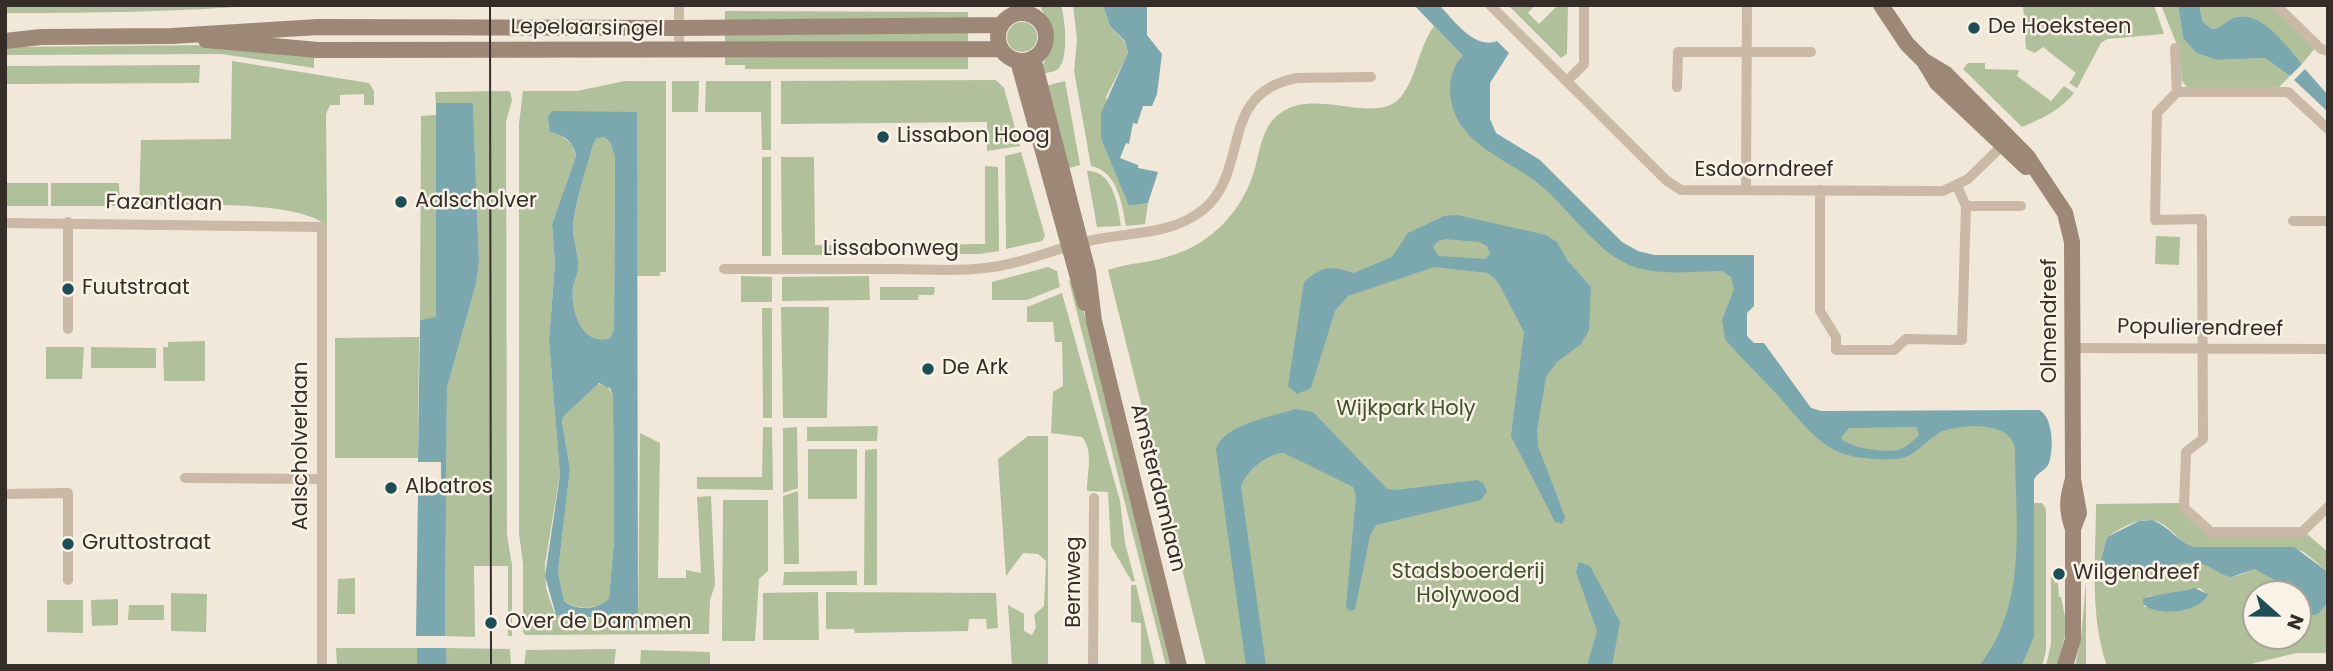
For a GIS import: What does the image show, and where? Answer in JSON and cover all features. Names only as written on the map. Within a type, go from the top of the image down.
[{"type":"street","points":[[679,5],[679,51]]},
{"type":"street","name":"Esdoorndreef","points":[[1490,5],[1681,190],[1943,191],[1957,186]]},
{"type":"street","points":[[1567,81],[1584,64],[1584,5]]},
{"type":"street","points":[[1746,5],[1746,190]]},
{"type":"street","name":"Olmendreef","points":[[1881,5],[1892,27],[1924,61],[1937,83],[2006,142],[2019,163],[2036,172],[2065,213],[2072,242],[2073,479],[2067,497],[2067,513],[2073,529],[2073,639],[2065,666]]},
{"type":"street","points":[[2276,5],[2321,49],[2328,51]]},
{"type":"street","points":[[1017,9],[1036,11],[1044,26],[1046,38],[1042,50],[1025,60],[1001,49],[998,37],[1001,24],[1017,9]]},
{"type":"street","name":"Lepelaarsingel","points":[[5,41],[41,37],[172,36],[318,27],[679,28],[1001,24]]},
{"type":"street","name":"Lepelaarsingel","points":[[5,33],[41,37]]},
{"type":"street","name":"Lepelaarsingel","points":[[172,36],[318,50],[1001,49]]},
{"type":"street","points":[[2175,48],[2178,92]]},
{"type":"street","points":[[1677,87],[1678,52],[1811,52]]},
{"type":"street","name":"Amsterdamlaan","points":[[1025,60],[1075,245],[1090,282],[1094,321],[1180,666]]},
{"type":"street","name":"Lissabonweg","points":[[724,269],[976,269],[1075,245],[1175,226],[1205,208],[1223,182],[1241,118],[1252,102],[1270,87],[1297,78],[1371,77]]},
{"type":"street","points":[[2328,128],[2288,92],[2178,92],[2157,113],[2155,220],[2202,219],[2203,439],[2186,452],[2184,508],[2211,532],[2302,532],[2328,506]]},
{"type":"street","points":[[1820,190],[1821,311],[1836,337],[1836,350],[1894,350],[1906,340],[1962,340],[1966,206],[1957,186],[1968,179],[2006,142]]},
{"type":"street","points":[[1966,206],[2021,206]]},
{"type":"street","points":[[2293,221],[2328,221]]},
{"type":"street","points":[[68,222],[68,330]]},
{"type":"street","name":"Fazantlaan","points":[[5,223],[323,227]]},
{"type":"street","name":"Aalscholverlaan","points":[[321,666],[323,227]]},
{"type":"street","name":"Populierendreef","points":[[2072,348],[2328,349]]},
{"type":"street","points":[[185,478],[321,479]]},
{"type":"street","points":[[5,494],[68,493],[68,580]]},
{"type":"street","name":"Bernweg","points":[[1093,666],[1094,498]]},
{"type":"green space","points":[[5,5],[265,5],[135,12],[5,13]]},
{"type":"green space","points":[[1040,5],[1061,5],[1065,37],[1062,63],[1054,71],[1043,74],[1053,36]]},
{"type":"green space","points":[[1073,5],[1103,5],[1110,26],[1125,42],[1128,54],[1106,97],[1129,206],[1148,203],[1145,224],[1126,226],[1117,189],[1107,174],[1091,166],[1074,71],[1077,40]]},
{"type":"green space","points":[[1508,5],[1535,5],[1528,13],[1539,24],[1558,5],[1568,5],[1567,54],[1561,58]]},
{"type":"green space","points":[[2023,5],[2154,5],[2164,34],[2107,39],[2101,43],[2077,88],[2069,83],[2076,73],[2043,47],[2035,53],[2026,49]]},
{"type":"green space","points":[[2161,5],[2178,5],[2183,38],[2196,53],[2217,60],[2265,58],[2290,76],[2278,88],[2187,87],[2182,81],[2179,50]]},
{"type":"green space","points":[[2199,5],[2271,5],[2316,47],[2302,64],[2273,32],[2255,19],[2236,17],[2212,29],[2203,22]]},
{"type":"green space","points":[[725,11],[968,12],[968,22],[725,22]]},
{"type":"green space","points":[[1022,22],[1033,26],[1037,37],[1033,48],[1022,52],[1011,48],[1007,37],[1011,26]]},
{"type":"green space","name":"Wijkpark Holy","points":[[1434,26],[1464,57],[1460,59],[1452,83],[1453,104],[1460,121],[1488,148],[1542,186],[1620,260],[1742,261],[1738,337],[1813,418],[2023,419],[2024,616],[1999,666],[1206,666],[1108,270],[1170,256],[1212,234],[1224,223],[1243,197],[1266,130],[1282,112],[1311,103],[1376,108],[1389,105],[1400,98]]},
{"type":"green space","points":[[725,30],[968,30],[968,45],[725,45]]},
{"type":"green space","points":[[208,45],[314,53],[314,68],[222,54],[5,55],[5,47]]},
{"type":"green space","points":[[725,53],[968,53],[968,69],[745,69],[745,65],[725,65]]},
{"type":"green space","points":[[232,61],[369,83],[374,91],[374,105],[364,105],[364,94],[340,95],[340,105],[330,105],[326,114],[327,226],[313,217],[291,211],[238,205],[139,206],[141,140],[231,139]]},
{"type":"green space","points":[[1968,63],[1985,63],[1985,69],[2019,70],[2017,76],[2051,101],[2064,86],[2074,93],[2057,109],[2022,127],[1963,69]]},
{"type":"green space","points":[[200,65],[199,83],[5,84],[5,66]]},
{"type":"green space","points":[[996,80],[1004,88],[1020,146],[987,151],[987,122],[781,124],[781,81]]},
{"type":"green space","points":[[625,81],[666,81],[666,272],[660,272],[660,276],[637,276],[637,112],[559,133],[572,145],[576,156],[552,224],[555,263],[549,341],[560,474],[545,564],[546,588],[554,612],[564,618],[603,618],[608,624],[634,624],[638,620],[640,433],[660,443],[658,578],[686,578],[686,570],[701,573],[697,497],[711,496],[715,585],[710,600],[709,634],[526,635],[523,633],[523,564],[519,533],[519,124],[523,91],[577,91]]},
{"type":"green space","points":[[672,81],[699,81],[698,112],[672,112]]},
{"type":"green space","points":[[706,81],[771,81],[771,150],[762,150],[761,112],[705,112]]},
{"type":"green space","points":[[1065,81],[1080,165],[1069,168],[1045,86]]},
{"type":"green space","points":[[510,91],[512,100],[506,122],[507,535],[512,565],[512,636],[508,636],[508,566],[474,566],[475,637],[445,636],[447,388],[476,284],[479,262],[473,104],[436,103],[435,92]]},
{"type":"green space","points":[[436,115],[436,318],[420,320],[421,116]]},
{"type":"green space","points":[[604,137],[610,142],[615,157],[614,329],[610,338],[600,339],[585,331],[573,305],[573,287],[578,266],[573,229],[578,197],[593,145],[596,139]]},
{"type":"green space","points":[[1021,152],[1045,236],[1042,241],[1006,249],[1005,156]]},
{"type":"green space","points":[[762,157],[771,157],[771,256],[762,256]]},
{"type":"green space","points":[[781,157],[814,157],[815,245],[872,245],[872,255],[782,255]]},
{"type":"green space","points":[[985,166],[998,167],[999,251],[980,254],[913,254],[914,245],[985,244]]},
{"type":"green space","points":[[1087,171],[1103,176],[1113,190],[1121,226],[1097,227]]},
{"type":"green space","points":[[5,183],[48,183],[48,206],[5,206]]},
{"type":"green space","points":[[51,183],[119,183],[120,206],[51,206]]},
{"type":"green space","points":[[2156,236],[2180,237],[2179,265],[2155,264]]},
{"type":"green space","points":[[1048,267],[1057,271],[1060,287],[1027,300],[992,300],[992,282]]},
{"type":"green space","points":[[741,276],[772,277],[772,302],[741,302]]},
{"type":"green space","points":[[869,276],[870,300],[782,301],[782,277]]},
{"type":"green space","points":[[1073,280],[1084,312],[1173,666],[1166,666],[1069,281]]},
{"type":"green space","points":[[880,287],[935,287],[934,295],[919,295],[918,300],[880,300]]},
{"type":"green space","points":[[1062,293],[1120,501],[1125,543],[1135,581],[1132,582],[1111,546],[1108,492],[1087,491],[1089,456],[1086,443],[1082,437],[1051,433],[1053,392],[1063,386],[1062,342],[1055,342],[1053,322],[1027,322],[1027,307]]},
{"type":"green space","points":[[781,307],[829,307],[827,418],[783,418]]},
{"type":"green space","points":[[762,308],[772,308],[772,418],[763,418]]},
{"type":"green space","points":[[419,337],[418,458],[335,458],[335,338]]},
{"type":"green space","points":[[205,341],[205,381],[164,381],[163,347],[168,347],[168,342]]},
{"type":"green space","points":[[46,347],[84,347],[82,379],[46,379]]},
{"type":"green space","points":[[91,347],[156,348],[156,368],[91,368]]},
{"type":"green space","points":[[597,384],[607,385],[613,396],[614,540],[609,598],[594,607],[581,607],[564,601],[558,572],[570,469],[562,421]]},
{"type":"green space","points":[[878,426],[877,441],[807,441],[807,427]]},
{"type":"green space","points":[[763,427],[772,427],[773,490],[697,489],[697,477],[762,477]]},
{"type":"green space","points":[[797,427],[798,488],[783,493],[783,428]]},
{"type":"green space","points":[[1028,436],[1048,436],[1048,666],[1012,666],[1008,605],[1024,614],[1024,631],[1032,635],[1036,627],[1034,615],[1044,606],[1046,561],[1038,554],[1023,553],[1006,576],[998,459]]},
{"type":"green space","points":[[808,449],[857,449],[857,499],[808,499]]},
{"type":"green space","points":[[877,449],[877,585],[864,585],[865,450]]},
{"type":"green space","points":[[798,491],[799,564],[784,564],[783,496]]},
{"type":"green space","points":[[723,500],[768,500],[768,571],[759,579],[755,641],[722,641]]},
{"type":"green space","points":[[2033,503],[2042,503],[2046,509],[2046,651],[2042,666],[2022,666],[2034,637]]},
{"type":"green space","points":[[2179,503],[2210,536],[2307,534],[2328,552],[2328,572],[2304,552],[2288,547],[2195,547],[2160,523],[2145,520],[2129,524],[2107,537],[2100,563],[2124,569],[2201,564],[2231,576],[2255,568],[2274,580],[2242,580],[2242,650],[2312,650],[2312,609],[2320,611],[2328,602],[2328,653],[2296,653],[2243,666],[2107,666],[2098,626],[2096,504]],"holes":[[[2200,588],[2207,594],[2199,604],[2145,607],[2143,604],[2148,596],[2175,595]]]},
{"type":"green space","points":[[857,571],[857,585],[783,585],[784,572]]},
{"type":"green space","points":[[2054,574],[2067,626],[2058,666],[2046,666],[2051,644],[2051,575]]},
{"type":"green space","points":[[355,578],[355,614],[337,614],[338,579]]},
{"type":"green space","points":[[2086,582],[2086,666],[2075,666],[2081,638]]},
{"type":"green space","points":[[1131,585],[1136,585],[1155,666],[1141,666],[1141,623],[1131,622]]},
{"type":"green space","points":[[818,592],[819,640],[763,640],[763,593]]},
{"type":"green space","points":[[826,592],[996,593],[998,628],[987,629],[986,619],[969,619],[968,631],[855,633],[854,629],[826,629]]},
{"type":"green space","points":[[171,593],[207,594],[206,632],[171,631]]},
{"type":"green space","points":[[118,599],[118,625],[92,626],[91,600]]},
{"type":"green space","points":[[47,600],[83,600],[83,633],[47,632]]},
{"type":"green space","points":[[129,605],[164,605],[164,620],[128,620]]},
{"type":"green space","points":[[336,648],[417,648],[417,666],[337,666]]},
{"type":"green space","points":[[446,648],[510,649],[511,666],[447,666]]},
{"type":"green space","points":[[616,649],[614,666],[524,666],[526,650]]},
{"type":"green space","points":[[641,650],[710,652],[710,666],[640,666]]},
{"type":"water","points":[[1103,5],[1147,5],[1147,35],[1162,54],[1157,94],[1152,106],[1143,106],[1137,124],[1133,123],[1129,144],[1126,143],[1120,158],[1138,165],[1138,168],[1158,172],[1148,203],[1129,206],[1101,138],[1101,113],[1128,53],[1125,41],[1110,26]]},
{"type":"water","points":[[1414,5],[1439,5],[1472,38],[1489,43],[1497,41],[1509,53],[1490,83],[1490,119],[1496,133],[1540,160],[1622,242],[1638,251],[1654,255],[1754,255],[1754,306],[1747,313],[1747,336],[1754,343],[1764,343],[1811,408],[1821,411],[2039,410],[2044,413],[2050,426],[2052,450],[2048,466],[2034,480],[2034,637],[2022,666],[1979,666],[1995,642],[2006,616],[2016,562],[2015,448],[2012,440],[1997,429],[1976,426],[1955,428],[1939,433],[1910,455],[1896,459],[1852,456],[1824,443],[1800,421],[1725,339],[1722,320],[1734,289],[1731,277],[1722,271],[1662,272],[1627,264],[1605,250],[1545,189],[1472,138],[1460,124],[1453,108],[1450,89],[1453,71],[1463,56]],"holes":[[[1916,427],[1919,435],[1904,448],[1888,451],[1851,445],[1841,438],[1849,428]]]},
{"type":"water","points":[[2178,5],[2199,5],[2203,22],[2212,29],[2236,17],[2256,19],[2274,32],[2302,64],[2290,76],[2265,58],[2217,60],[2196,53],[2183,38]]},
{"type":"water","points":[[2305,69],[2328,95],[2328,112],[2294,80]]},
{"type":"water","points":[[436,103],[473,103],[479,262],[476,284],[447,388],[445,636],[416,636],[418,491],[441,491],[441,462],[418,462],[420,320],[436,317]]},
{"type":"water","points":[[552,111],[637,112],[638,620],[634,629],[607,628],[603,618],[556,615],[545,576],[560,475],[549,341],[555,263],[552,224],[576,156],[567,140],[550,132],[548,117]],"holes":[[[604,137],[610,142],[615,157],[614,329],[610,338],[600,339],[585,331],[573,305],[573,287],[578,273],[573,228],[578,197],[593,145],[596,139]],[[599,383],[610,388],[613,396],[614,540],[609,598],[600,605],[581,608],[564,601],[558,572],[570,469],[562,421]]]},
{"type":"water","points":[[1457,215],[1546,235],[1557,242],[1567,260],[1591,287],[1589,330],[1581,344],[1557,362],[1546,377],[1537,430],[1538,446],[1565,517],[1562,524],[1555,522],[1511,436],[1524,332],[1498,282],[1488,273],[1434,267],[1348,296],[1335,311],[1311,388],[1297,394],[1288,386],[1304,282],[1328,268],[1354,273],[1392,257],[1408,233],[1444,216]],"holes":[[[1445,239],[1479,242],[1487,246],[1490,254],[1485,259],[1439,256],[1433,247],[1438,241]]]},
{"type":"water","points":[[1295,409],[1313,412],[1387,489],[1477,480],[1483,483],[1487,491],[1481,500],[1376,525],[1370,536],[1355,609],[1350,611],[1346,607],[1356,496],[1353,487],[1284,453],[1271,456],[1258,464],[1247,475],[1241,487],[1266,666],[1246,666],[1216,449],[1228,433],[1238,427]]},
{"type":"water","points":[[2152,520],[2183,542],[2195,547],[2294,547],[2328,572],[2328,602],[2318,614],[2313,615],[2312,580],[2274,580],[2255,569],[2231,577],[2196,563],[2123,569],[2100,563],[2107,537],[2139,521]]},
{"type":"water","points":[[1579,562],[1590,566],[1620,622],[1612,666],[1587,666],[1597,631],[1576,572]]},
{"type":"water","points":[[2194,588],[2208,594],[2204,600],[2188,609],[2158,611],[2143,604],[2143,599],[2146,598]]},
{"type":"water","points":[[417,648],[446,648],[447,666],[417,666]]},
{"type":"tram line","points":[[490,5],[491,666]]},
{"type":"place","name":"De Hoeksteen","points":[[1974,28]]},
{"type":"place","name":"Lissabon Hoog","points":[[883,137]]},
{"type":"place","name":"Aalscholver","points":[[401,202]]},
{"type":"place","name":"Fuutstraat","points":[[68,289]]},
{"type":"place","name":"De Ark","points":[[928,369]]},
{"type":"place","name":"Albatros","points":[[391,488]]},
{"type":"place","name":"Gruttostraat","points":[[68,544]]},
{"type":"place","name":"Wilgendreef","points":[[2059,574]]},
{"type":"place","name":"Over de Dammen","points":[[491,623]]},
{"type":"park label","name":"Stadsboerderij Holywood","points":[[1468,585]]}]
